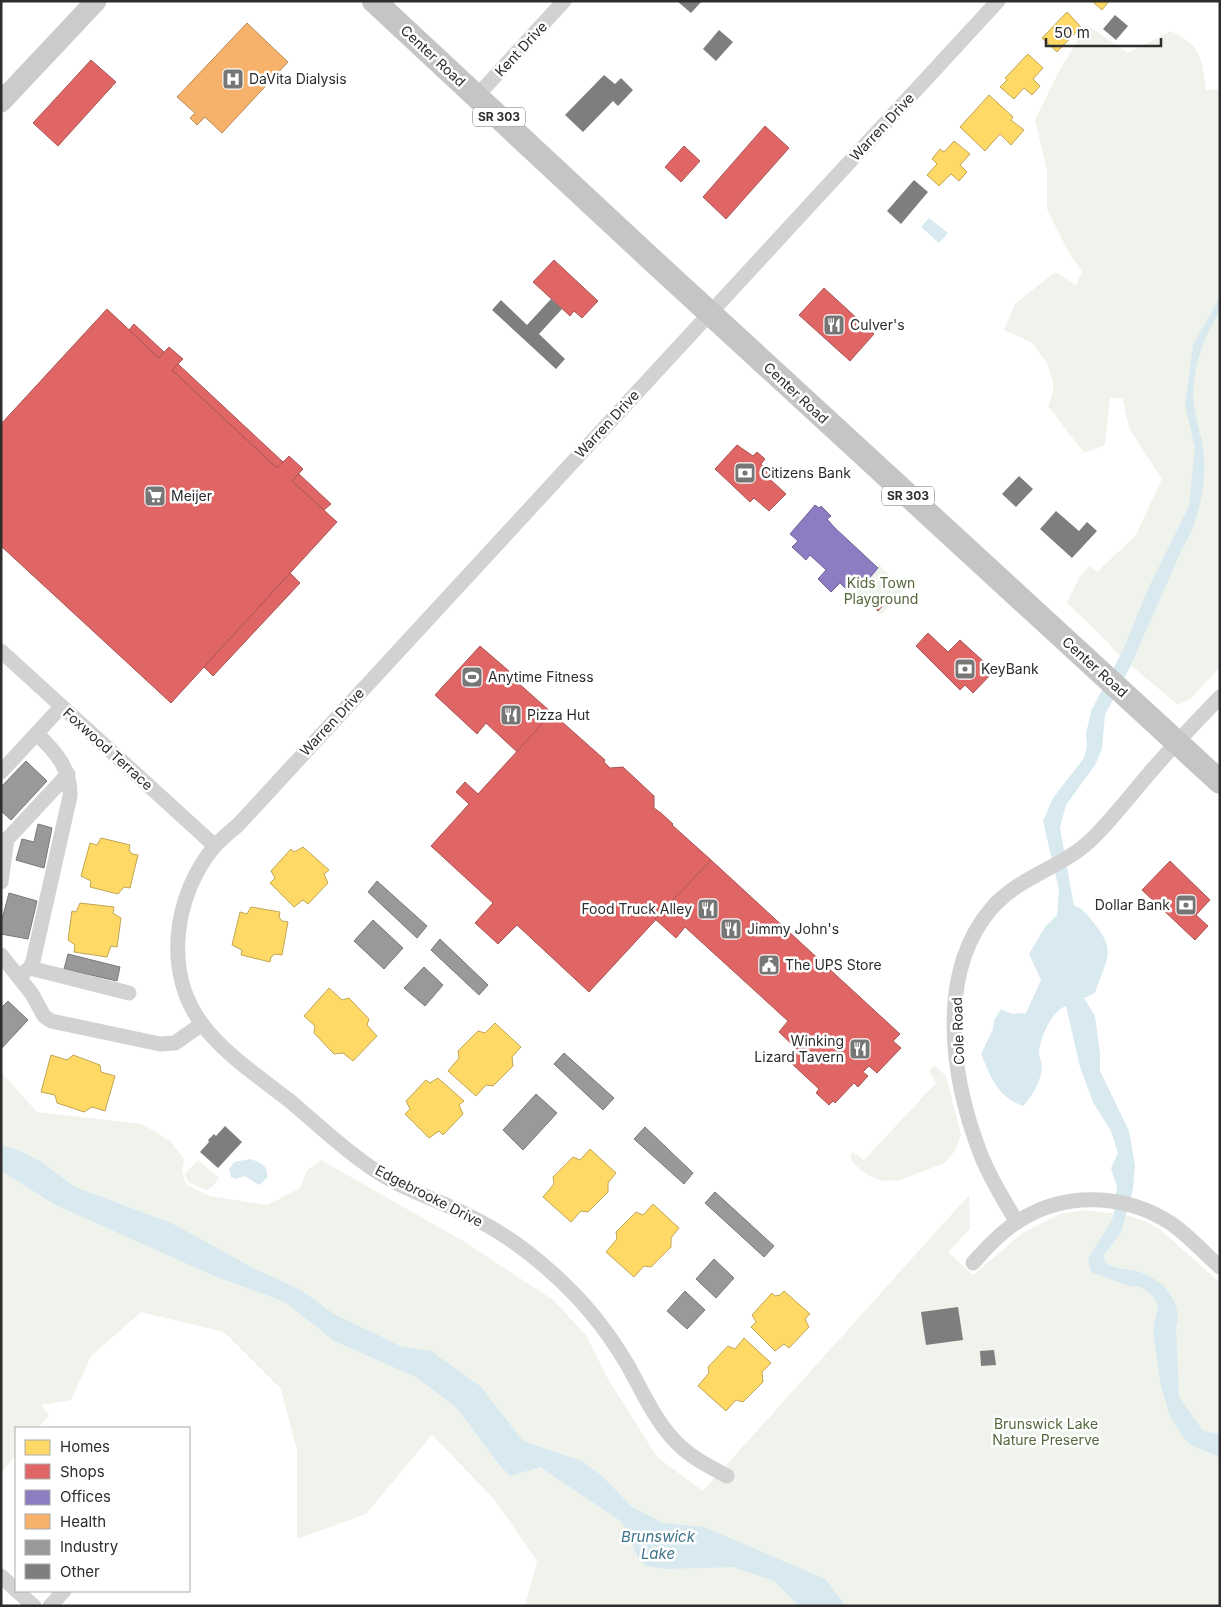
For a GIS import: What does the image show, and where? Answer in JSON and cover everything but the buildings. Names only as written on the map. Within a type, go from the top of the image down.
[{"type":"main road","name":"Center Road","points":[[374,1],[710,314],[1220,782]]},
{"type":"street","points":[[1,102],[96,1]]},
{"type":"street","name":"Kent Drive","points":[[477,96],[564,1]]},
{"type":"street","name":"Warren Drive","points":[[215,846],[238,824],[998,1]]},
{"type":"street","name":"Foxwood Terrace","points":[[1,651],[215,846]]},
{"type":"street","name":"Cole Road","points":[[1017,1222],[982,1157],[969,1122],[956,1048],[955,1008],[958,980],[968,947],[991,909],[1010,891],[1067,858],[1093,838],[1177,742],[1220,697]]},
{"type":"street","points":[[1,772],[61,707]]},
{"type":"street","points":[[24,972],[33,961],[70,796],[68,774],[57,754],[37,734]]},
{"type":"street","points":[[1,882],[4,842],[68,774]]},
{"type":"street","name":"Edgebrooke Drive","points":[[215,846],[198,870],[188,892],[178,930],[177,954],[180,978],[202,1024],[230,1052],[379,1173],[412,1191],[459,1211],[495,1231],[522,1248],[551,1271],[578,1297],[600,1324],[626,1362],[652,1409],[671,1438],[691,1456],[727,1476]]},
{"type":"street","points":[[1,955],[24,972],[129,993]]},
{"type":"street","points":[[24,972],[44,1016],[51,1021],[160,1044],[175,1042],[202,1024]]},
{"type":"street","points":[[972,1264],[998,1237],[1017,1222],[1044,1208],[1064,1202],[1090,1199],[1117,1201],[1146,1210],[1173,1225],[1220,1267]]},
{"type":"street","points":[[1,1576],[15,1588]]},
{"type":"street","points":[[19,1592],[34,1606]]},
{"type":"street","points":[[50,1606],[63,1592]]},
{"type":"green space","points":[[1087,25],[1128,53],[1171,31],[1189,43],[1199,54],[1206,90],[1220,89],[1220,667],[1191,698],[1178,705],[1115,652],[1108,642],[1067,603],[1079,578],[1089,566],[1097,572],[1136,535],[1162,479],[1129,428],[1123,399],[1110,397],[1105,445],[1084,453],[1048,406],[1053,392],[1053,382],[1047,363],[1031,342],[1004,330],[1015,304],[1055,272],[1076,285],[1082,272],[1069,253],[1047,209],[1047,171],[1035,120],[1059,71]]},
{"type":"green space","name":"Kids Town Playground","points":[[879,565],[901,586],[903,591],[881,615],[855,590],[857,587],[854,584],[856,583],[861,588]]},
{"type":"green space","points":[[934,1065],[946,1076],[961,1135],[954,1152],[945,1163],[900,1180],[884,1181],[869,1176],[855,1165],[850,1157],[853,1152],[864,1160],[936,1083],[929,1072]]},
{"type":"green space","name":"Brunswick Lake Nature Preserve","points":[[1,1072],[37,1112],[142,1124],[170,1141],[184,1159],[182,1171],[186,1184],[209,1196],[268,1205],[300,1188],[307,1170],[321,1160],[465,1242],[553,1300],[586,1335],[608,1379],[657,1457],[703,1491],[969,1195],[970,1229],[948,1252],[973,1275],[1024,1232],[1060,1214],[1087,1210],[1130,1216],[1149,1223],[1161,1230],[1220,1283],[1220,1606],[525,1606],[537,1561],[494,1499],[432,1435],[366,1514],[297,1539],[297,1451],[281,1389],[224,1332],[141,1312],[91,1356],[71,1400],[42,1405],[49,1416],[39,1427],[15,1427],[15,1456],[1,1473]]},
{"type":"green space","points":[[198,1160],[219,1178],[212,1187],[206,1190],[188,1182],[185,1174]]},
{"type":"water","points":[[929,218],[948,233],[939,243],[921,227]]},
{"type":"water","points":[[1220,297],[1218,312],[1205,338],[1197,362],[1193,389],[1196,419],[1204,454],[1201,497],[1194,525],[1130,667],[1105,715],[1102,749],[1095,765],[1066,805],[1060,828],[1074,906],[1088,916],[1100,932],[1107,949],[1106,964],[1095,993],[1084,998],[1095,1016],[1100,1053],[1100,1071],[1129,1131],[1135,1165],[1133,1189],[1121,1233],[1104,1255],[1105,1262],[1115,1267],[1151,1277],[1171,1295],[1178,1314],[1176,1327],[1179,1397],[1203,1431],[1220,1434],[1220,1457],[1191,1445],[1183,1437],[1170,1416],[1161,1387],[1153,1330],[1158,1305],[1152,1295],[1141,1287],[1129,1286],[1091,1272],[1088,1259],[1113,1218],[1117,1187],[1111,1168],[1118,1153],[1111,1131],[1093,1102],[1080,1067],[1066,1006],[1056,1013],[1044,1032],[1039,1052],[1042,1067],[1040,1078],[1033,1093],[1023,1106],[1007,1097],[996,1085],[981,1054],[993,1029],[994,1020],[1001,1009],[1012,1014],[1026,1013],[1041,980],[1029,954],[1045,927],[1057,915],[1059,890],[1043,821],[1053,798],[1084,758],[1087,746],[1086,734],[1091,711],[1123,650],[1148,589],[1189,506],[1195,448],[1185,405],[1193,345]]},
{"type":"water","name":"Brunswick Lake","points":[[1,1145],[18,1150],[40,1161],[75,1187],[171,1223],[257,1270],[301,1290],[335,1315],[402,1347],[431,1351],[480,1386],[523,1441],[582,1461],[602,1476],[632,1507],[663,1523],[704,1527],[825,1579],[846,1606],[799,1606],[774,1581],[733,1567],[666,1569],[646,1566],[639,1559],[622,1522],[540,1467],[510,1476],[497,1462],[457,1408],[416,1377],[334,1341],[285,1302],[212,1275],[56,1205],[1,1171]]},
{"type":"water","points":[[250,1159],[260,1163],[267,1170],[267,1178],[259,1185],[245,1176],[236,1179],[231,1177],[229,1169],[234,1162]]},
{"type":"place","name":"DaVita Dialysis","points":[[233,79]]},
{"type":"place","name":"Culver's","points":[[834,325]]},
{"type":"place","name":"Citizens Bank","points":[[745,473]]},
{"type":"place","name":"Meijer","points":[[155,496]]},
{"type":"place","name":"KeyBank","points":[[965,669]]},
{"type":"place","name":"Anytime Fitness","points":[[472,677]]},
{"type":"place","name":"Pizza Hut","points":[[511,715]]},
{"type":"place","name":"Dollar Bank","points":[[1186,905]]},
{"type":"place","name":"Food Truck Alley","points":[[708,909]]},
{"type":"place","name":"Jimmy John's","points":[[731,929]]},
{"type":"place","name":"The UPS Store","points":[[769,965]]},
{"type":"place","name":"Winking Lizard Tavern","points":[[860,1049]]}]
